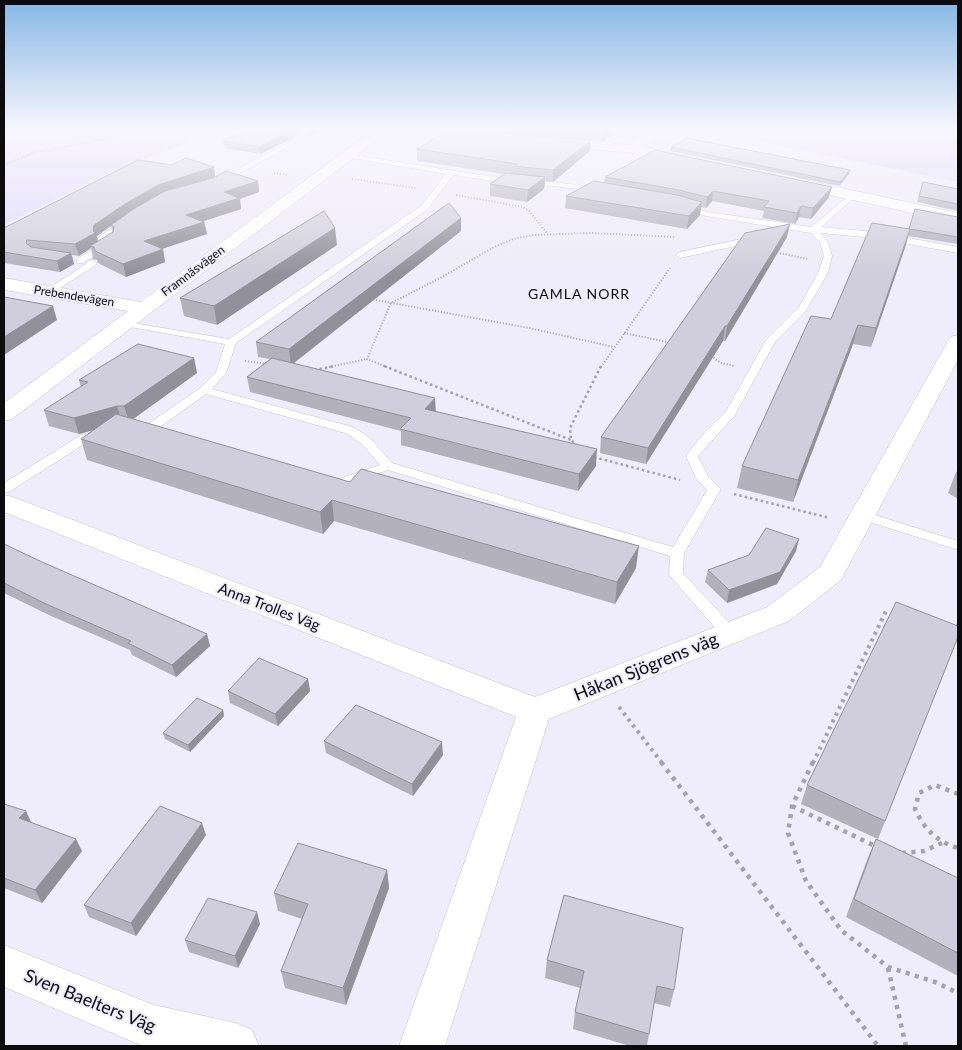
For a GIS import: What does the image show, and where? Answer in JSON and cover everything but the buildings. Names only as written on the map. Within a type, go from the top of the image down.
[{"type":"street","name":"Framnäsvägen","points":[[4,414],[318,177]]},
{"type":"street","points":[[785,181],[958,218]]},
{"type":"street","name":"Prebendevägen","points":[[4,284],[144,308]]},
{"type":"street","name":"Håkan Sjögrens väg","points":[[535,711],[778,614],[831,572],[958,340]]},
{"type":"street","name":"Anna Trolles Väg","points":[[4,503],[535,711]]},
{"type":"street","points":[[422,1046],[535,711]]},
{"type":"street","name":"Sven Baelters Väg","points":[[4,966],[154,1028],[236,1046]]},
{"type":"lane","points":[[211,185],[226,177]]},
{"type":"lane","points":[[167,435],[144,429],[204,390],[221,372],[231,342],[425,207],[446,177]]},
{"type":"lane","points":[[482,177],[611,192]]},
{"type":"lane","points":[[680,255],[808,230],[852,195]]},
{"type":"lane","points":[[677,204],[706,214],[808,230],[875,235],[958,250]]},
{"type":"lane","points":[[48,292],[93,263],[76,261],[112,242],[101,240],[131,218]]},
{"type":"lane","points":[[730,634],[676,574],[677,553],[714,489],[702,478],[692,456],[709,435],[731,413],[770,340],[803,309],[823,273],[828,256],[824,242],[808,230]]},
{"type":"lane","points":[[125,322],[231,342]]},
{"type":"lane","points":[[204,390],[349,430],[366,441],[388,466],[677,553]]},
{"type":"lane","points":[[4,490],[85,438],[113,431]]},
{"type":"lane","points":[[317,479],[336,484],[388,466]]},
{"type":"lane","points":[[860,520],[958,546]]},
{"type":"path","points":[[298,177],[314,180]]},
{"type":"path","points":[[367,359],[391,303],[444,276],[492,248],[513,239],[532,235],[591,233],[676,237]]},
{"type":"path","points":[[729,245],[826,262]]},
{"type":"path","points":[[571,440],[570,428],[599,370],[680,255]]},
{"type":"path","points":[[367,298],[529,328],[614,347]]},
{"type":"path","points":[[624,333],[672,343]]},
{"type":"path","points":[[708,354],[721,363],[755,371]]},
{"type":"path","points":[[313,370],[367,359],[571,440],[582,450]]},
{"type":"path","points":[[226,361],[253,360],[270,364]]},
{"type":"path","points":[[590,454],[598,459],[714,489],[860,520]]},
{"type":"path","points":[[886,611],[792,806],[788,833],[806,881],[841,930],[888,967],[935,982],[958,993]]},
{"type":"path","points":[[602,684],[878,1046]]},
{"type":"path","points":[[958,794],[936,785],[920,793],[915,809],[926,830],[942,844],[958,848]]},
{"type":"path","points":[[792,806],[863,842],[879,848]]},
{"type":"path","points":[[895,853],[924,851],[942,844]]},
{"type":"path","points":[[888,967],[906,1046]]},
{"type":"shaded area","points":[[4,177],[100,177],[4,225]]},
{"type":"shaded area","points":[[933,177],[958,177],[958,182]]},
{"type":"district","name":"GAMLA NORR","points":[[579,294]]}]
